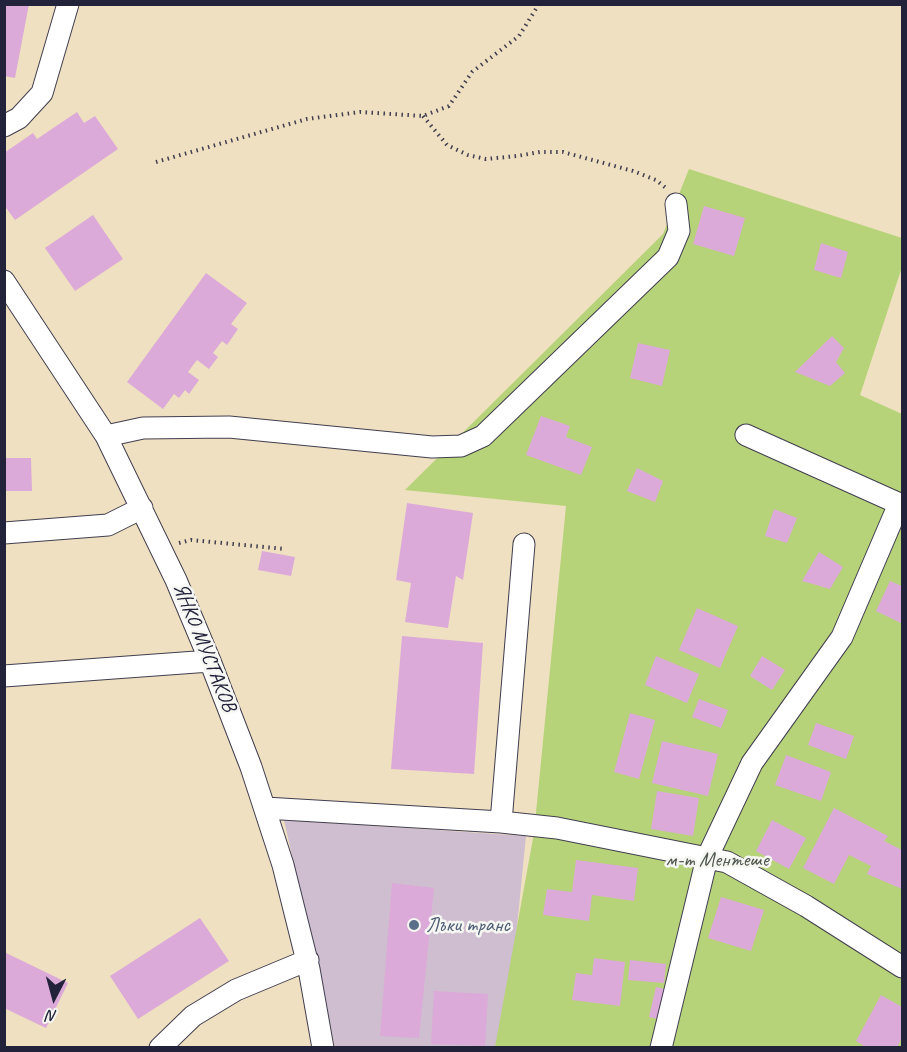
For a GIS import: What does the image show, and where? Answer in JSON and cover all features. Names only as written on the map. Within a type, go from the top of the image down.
[{"type":"street","points":[[4,126],[19,118],[42,93],[68,4]]},
{"type":"street","points":[[106,436],[143,428],[229,427],[432,447],[461,446],[483,436],[668,257],[679,231],[676,204]]},
{"type":"street","name":"ЯНКО МУСТАКОВ","points":[[4,280],[106,436],[176,580],[210,661],[265,808],[283,866],[308,960],[323,1047]]},
{"type":"street","points":[[661,1047],[707,858],[752,762],[843,637],[901,505],[746,435]]},
{"type":"street","points":[[4,533],[108,525],[142,508]]},
{"type":"street","points":[[501,822],[524,544]]},
{"type":"street","points":[[4,676],[210,661]]},
{"type":"street","points":[[265,808],[501,822],[557,828],[727,862],[806,906],[903,967]]},
{"type":"street","points":[[160,1047],[193,1016],[236,990],[308,960]]},
{"type":"path","points":[[156,162],[307,118],[360,112],[423,116],[449,106],[472,72],[519,36],[539,4]]},
{"type":"path","points":[[423,116],[447,145],[468,155],[486,159],[540,152],[563,152],[633,171],[656,180],[668,190],[676,204]]},
{"type":"path","points":[[160,547],[192,540],[285,549]]},
{"type":"shaded area","points":[[284,820],[526,836],[505,1047],[335,1047]]},
{"type":"green space","name":"м-т Ментeше","points":[[689,169],[902,238],[902,267],[860,395],[902,414],[902,1047],[495,1047],[534,833],[566,506],[405,490],[663,234]]},
{"type":"building","points":[[4,4],[29,4],[15,78],[4,76]]},
{"type":"building","points":[[77,112],[84,123],[95,116],[118,149],[15,220],[4,205],[4,153],[33,133],[37,139]]},
{"type":"building","points":[[704,206],[745,218],[734,256],[693,244]]},
{"type":"building","points":[[93,215],[123,259],[75,291],[45,248]]},
{"type":"building","points":[[821,243],[848,252],[841,278],[814,270]]},
{"type":"building","points":[[206,273],[247,303],[231,324],[238,329],[227,345],[222,341],[213,353],[218,357],[209,369],[197,360],[188,372],[199,380],[189,394],[185,390],[179,398],[174,394],[163,409],[127,382]]},
{"type":"building","points":[[832,336],[844,348],[836,362],[845,373],[830,386],[795,372]]},
{"type":"building","points":[[638,343],[670,350],[662,386],[630,378]]},
{"type":"building","points":[[541,416],[570,426],[566,437],[592,447],[581,475],[526,455]]},
{"type":"building","points":[[4,458],[31,458],[32,491],[4,491]]},
{"type":"building","points":[[637,468],[663,481],[655,502],[627,491]]},
{"type":"building","points":[[407,503],[473,513],[463,580],[456,576],[448,628],[405,622],[411,583],[396,580]]},
{"type":"building","points":[[774,509],[797,518],[787,543],[765,536]]},
{"type":"building","points":[[262,551],[295,557],[291,576],[258,570]]},
{"type":"building","points":[[819,552],[843,567],[830,589],[802,581]]},
{"type":"building","points":[[890,581],[902,586],[901,623],[876,611]]},
{"type":"building","points":[[697,608],[738,626],[720,668],[679,650]]},
{"type":"building","points":[[402,636],[483,643],[474,774],[391,769]]},
{"type":"building","points":[[656,656],[699,674],[687,703],[645,685]]},
{"type":"building","points":[[762,656],[785,670],[772,690],[750,676]]},
{"type":"building","points":[[699,699],[728,710],[721,728],[692,717]]},
{"type":"building","points":[[630,713],[655,720],[639,779],[614,772]]},
{"type":"building","points":[[816,723],[854,736],[846,759],[808,745]]},
{"type":"building","points":[[662,741],[718,754],[708,796],[652,783]]},
{"type":"building","points":[[786,755],[831,772],[821,801],[775,785]]},
{"type":"building","points":[[657,791],[699,798],[693,836],[651,829]]},
{"type":"building","points":[[834,808],[888,836],[884,841],[902,850],[902,889],[867,874],[871,866],[849,855],[834,884],[803,868]]},
{"type":"building","points":[[772,820],[806,838],[789,869],[756,851]]},
{"type":"building","points":[[576,860],[638,868],[634,901],[592,895],[589,921],[543,915],[547,889],[572,892]]},
{"type":"building","points":[[392,883],[434,888],[419,1038],[380,1036]]},
{"type":"building","points":[[721,897],[764,910],[751,951],[708,938]]},
{"type":"building","points":[[200,918],[229,961],[138,1019],[110,976]]},
{"type":"building","points":[[4,952],[68,983],[46,1028],[4,1008]]},
{"type":"building","points":[[594,958],[625,962],[620,1006],[572,1000],[576,973],[592,975]]},
{"type":"building","points":[[630,960],[666,964],[664,983],[628,980]]},
{"type":"building","points":[[656,987],[669,990],[662,1020],[649,1017]]},
{"type":"building","points":[[434,991],[488,994],[485,1046],[431,1044]]},
{"type":"building","points":[[881,995],[902,1007],[902,1037],[897,1048],[867,1048],[856,1041]]},
{"type":"place","name":"Лъки транс","points":[[414,925]]}]
